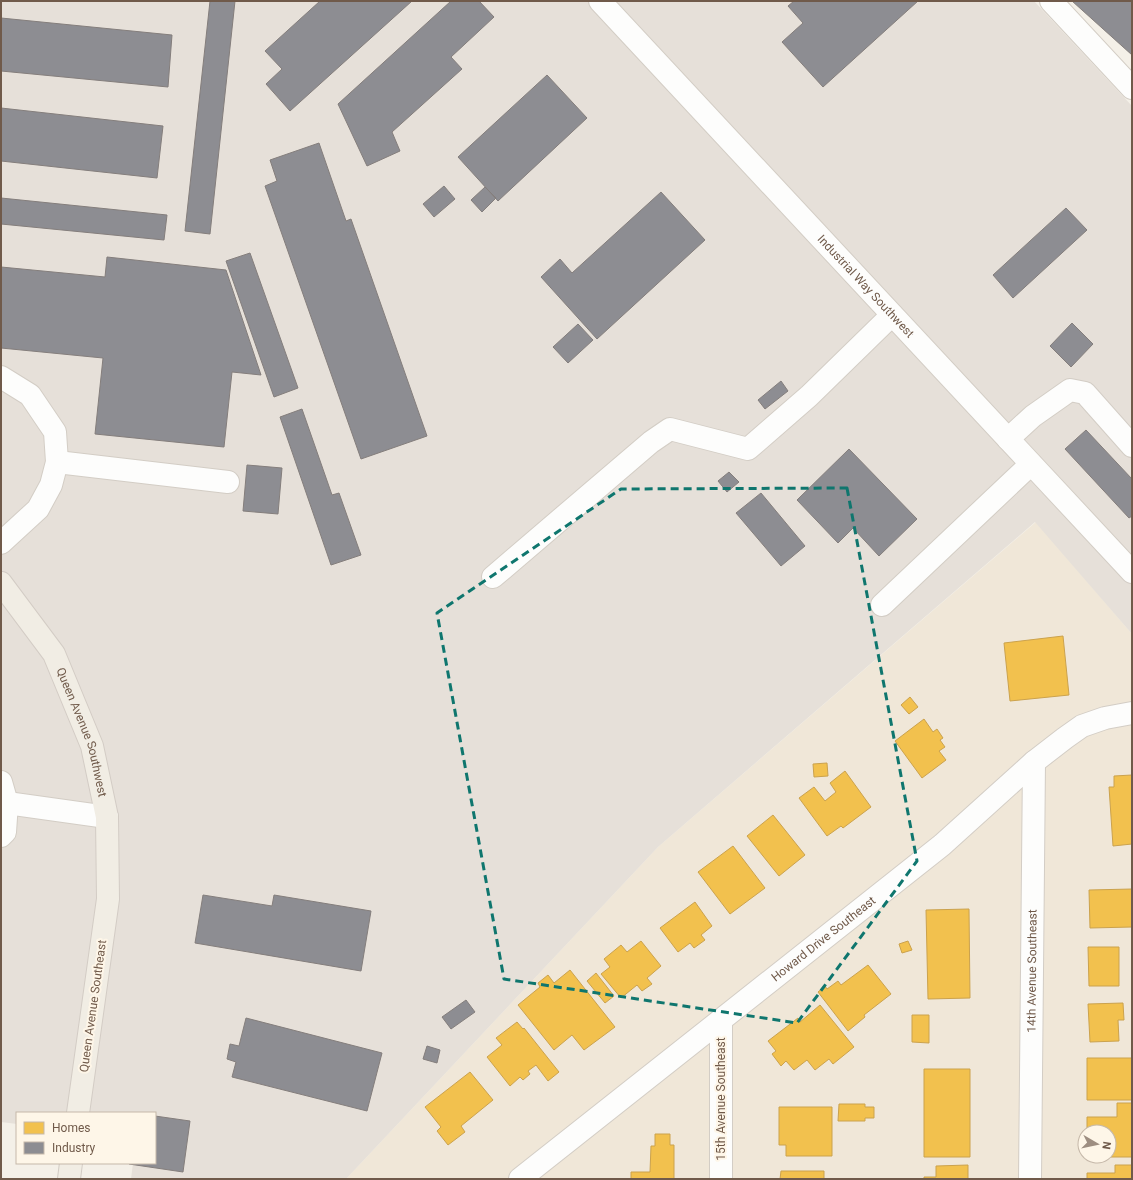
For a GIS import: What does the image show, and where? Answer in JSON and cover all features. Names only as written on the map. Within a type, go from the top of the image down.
[{"type":"main road","name":"Queen Avenue Southwest","points":[[1,583],[54,654],[92,746],[107,817],[108,899]]},
{"type":"main road","name":"Queen Avenue Southeast","points":[[78,1112],[108,899]]},
{"type":"main road","points":[[68,1179],[71,1164]]},
{"type":"street","name":"Industrial Way Southwest","points":[[600,1],[1132,572]]},
{"type":"street","points":[[1051,1],[1132,88]]},
{"type":"street","points":[[493,577],[651,442],[670,429],[748,449],[809,396],[892,315]]},
{"type":"street","points":[[1,377],[30,396],[55,432],[57,462],[51,485],[38,509],[1,543]]},
{"type":"street","points":[[1008,439],[1033,416],[1070,390],[1085,393],[1132,446]]},
{"type":"street","points":[[57,462],[228,482]]},
{"type":"street","points":[[882,605],[1031,464]]},
{"type":"street","name":"Howard Drive Southeast","points":[[520,1179],[942,845],[1034,762],[1082,726],[1106,718],[1132,713]]},
{"type":"street","name":"14th Avenue Southeast","points":[[1030,1179],[1034,762]]},
{"type":"street","points":[[1,782],[7,803],[5,832],[1,836]]},
{"type":"street","points":[[7,803],[107,817]]},
{"type":"street","name":"15th Avenue Southeast","points":[[721,1020],[721,1179]]},
{"type":"highlighted area","points":[[847,488],[917,861],[797,1023],[504,979],[437,613],[621,489]]},
{"type":"shaded area","points":[[1,1],[1034,1],[1132,106],[1132,634],[1035,522],[658,847],[346,1179],[131,1179],[133,1164],[156,1164],[156,1112],[16,1112],[16,1124],[1,1122]]},
{"type":"shaded area","points":[[1036,522],[1132,634],[1132,1179],[346,1179],[658,847]]},
{"type":"building: Homes","points":[[1063,636],[1069,695],[1010,701],[1004,643]]},
{"type":"building: Homes","points":[[910,697],[918,707],[909,714],[901,705]]},
{"type":"building: Homes","points":[[924,719],[933,732],[937,729],[943,738],[940,740],[945,747],[939,751],[946,760],[922,778],[895,741]]},
{"type":"building: Homes","points":[[827,763],[828,776],[814,777],[813,764]]},
{"type":"building: Homes","points":[[845,771],[871,807],[843,828],[841,826],[827,836],[799,798],[814,787],[825,801],[836,792],[830,783]]},
{"type":"building: Homes","points":[[1132,775],[1132,844],[1113,846],[1109,787],[1114,787],[1114,776]]},
{"type":"building: Homes","points":[[773,815],[805,855],[779,876],[747,836]]},
{"type":"building: Homes","points":[[733,846],[765,888],[730,914],[698,872]]},
{"type":"building: Homes","points":[[1132,889],[1132,927],[1090,928],[1089,890]]},
{"type":"building: Homes","points":[[695,902],[712,926],[701,935],[705,940],[694,948],[690,943],[678,952],[660,928]]},
{"type":"building: Homes","points":[[969,909],[970,998],[928,999],[926,910]]},
{"type":"building: Homes","points":[[641,941],[661,966],[647,978],[652,984],[642,991],[637,985],[621,998],[601,974],[610,967],[604,959],[621,945],[627,952]]},
{"type":"building: Homes","points":[[908,941],[912,950],[902,953],[899,944]]},
{"type":"building: Homes","points":[[1088,947],[1119,947],[1119,986],[1089,986]]},
{"type":"building: Homes","points":[[868,965],[891,994],[864,1015],[865,1017],[848,1031],[818,992],[825,986],[827,989],[838,981],[841,985]]},
{"type":"building: Homes","points":[[570,970],[615,1027],[584,1050],[572,1035],[554,1050],[518,1005],[540,987],[538,983],[548,975],[554,983]]},
{"type":"building: Homes","points":[[596,973],[614,996],[605,1003],[587,981]]},
{"type":"building: Homes","points":[[1123,1003],[1124,1020],[1118,1020],[1119,1041],[1090,1042],[1088,1004]]},
{"type":"building: Homes","points":[[820,1005],[854,1047],[833,1064],[829,1059],[815,1070],[807,1060],[794,1070],[786,1061],[781,1066],[772,1054],[776,1051],[768,1041],[798,1018],[800,1022]]},
{"type":"building: Homes","points":[[912,1015],[929,1015],[929,1043],[912,1042]]},
{"type":"building: Homes","points":[[517,1022],[523,1029],[524,1028],[559,1072],[548,1081],[536,1065],[528,1071],[530,1074],[523,1080],[520,1077],[510,1086],[487,1057],[502,1045],[496,1038]]},
{"type":"building: Homes","points":[[1087,1058],[1132,1058],[1132,1100],[1087,1100]]},
{"type":"building: Homes","points":[[924,1069],[970,1069],[970,1157],[924,1157]]},
{"type":"building: Homes","points":[[470,1072],[493,1100],[461,1126],[465,1132],[448,1145],[437,1131],[441,1127],[425,1107]]},
{"type":"building: Homes","points":[[1117,1103],[1132,1103],[1132,1157],[1117,1157],[1117,1124],[1087,1124],[1087,1117],[1117,1117]]},
{"type":"building: Homes","points":[[839,1104],[865,1104],[865,1107],[874,1107],[874,1118],[865,1118],[865,1121],[838,1121]]},
{"type":"building: Homes","points":[[779,1107],[832,1107],[832,1156],[786,1156],[786,1145],[779,1145]]},
{"type":"building: Homes","points":[[655,1134],[670,1134],[670,1145],[674,1145],[674,1179],[631,1179],[631,1172],[650,1172],[651,1146],[655,1146]]},
{"type":"building: Homes","points":[[968,1165],[968,1179],[924,1179],[924,1177],[936,1177],[936,1166]]},
{"type":"building: Homes","points":[[1115,1165],[1132,1165],[1132,1179],[1087,1179],[1087,1173],[1115,1173]]},
{"type":"building: Homes","points":[[781,1171],[824,1171],[824,1179],[780,1179]]},
{"type":"building: Industry","points":[[210,1],[235,1],[210,234],[185,231]]},
{"type":"building: Industry","points":[[320,1],[412,1],[290,111],[266,84],[282,69],[265,51]]},
{"type":"building: Industry","points":[[451,1],[479,1],[494,17],[451,57],[462,69],[392,132],[400,151],[367,166],[338,104]]},
{"type":"building: Industry","points":[[794,1],[918,1],[823,87],[782,42],[803,23],[788,6]]},
{"type":"building: Industry","points":[[1072,1],[1132,1],[1132,55]]},
{"type":"building: Industry","points":[[1,18],[172,35],[168,87],[1,71]]},
{"type":"building: Industry","points":[[547,75],[587,118],[498,201],[458,157]]},
{"type":"building: Industry","points":[[1,108],[163,126],[157,178],[1,161]]},
{"type":"building: Industry","points":[[319,143],[346,221],[351,219],[427,436],[361,459],[265,186],[277,181],[270,160]]},
{"type":"building: Industry","points":[[444,186],[455,199],[434,217],[423,204]]},
{"type":"building: Industry","points":[[485,187],[496,198],[482,212],[471,200]]},
{"type":"building: Industry","points":[[661,192],[705,240],[597,339],[541,277],[560,259],[572,273]]},
{"type":"building: Industry","points":[[1,198],[167,215],[164,240],[1,224]]},
{"type":"building: Industry","points":[[1066,208],[1087,230],[1013,298],[993,275]]},
{"type":"building: Industry","points":[[250,253],[298,388],[274,397],[226,261]]},
{"type":"building: Industry","points":[[107,257],[226,270],[261,375],[232,372],[224,447],[95,434],[103,358],[1,348],[1,267],[105,277]]},
{"type":"building: Industry","points":[[1072,323],[1093,344],[1071,367],[1050,346]]},
{"type":"building: Industry","points":[[578,324],[593,340],[568,363],[553,347]]},
{"type":"building: Industry","points":[[781,381],[788,391],[765,409],[758,400]]},
{"type":"building: Industry","points":[[302,409],[332,495],[339,493],[361,555],[331,565],[280,417]]},
{"type":"building: Industry","points":[[1086,430],[1132,479],[1132,516],[1129,518],[1065,449]]},
{"type":"building: Industry","points":[[849,449],[917,519],[879,556],[853,528],[838,543],[797,500]]},
{"type":"building: Industry","points":[[247,465],[282,468],[278,514],[243,511]]},
{"type":"building: Industry","points":[[729,472],[739,482],[727,492],[718,481]]},
{"type":"building: Industry","points":[[761,493],[805,546],[781,566],[736,513]]},
{"type":"building: Industry","points":[[203,895],[272,906],[274,895],[371,911],[361,971],[195,943]]},
{"type":"building: Industry","points":[[466,1000],[475,1012],[451,1029],[442,1017]]},
{"type":"building: Industry","points":[[246,1018],[382,1053],[367,1111],[232,1077],[236,1062],[227,1059],[230,1044],[239,1046]]},
{"type":"building: Industry","points":[[427,1046],[440,1050],[437,1063],[423,1059]]},
{"type":"building: Industry","points":[[156,1116],[190,1121],[183,1172],[129,1164],[156,1164]]}]
